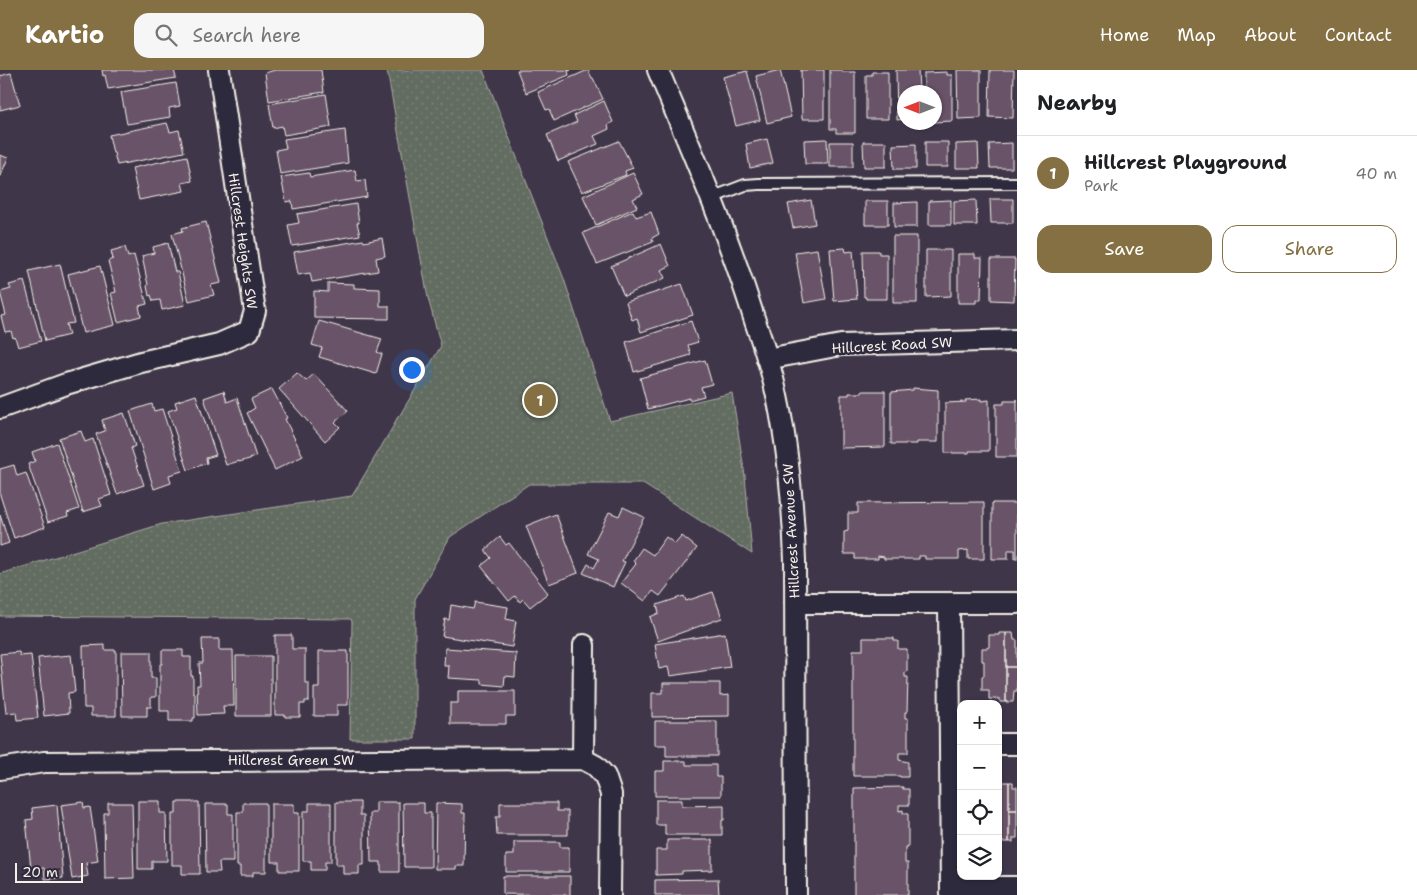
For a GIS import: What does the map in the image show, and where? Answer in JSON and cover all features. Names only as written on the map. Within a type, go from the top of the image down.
[{"type":"street","name":"Hillcrest Heights SW","points":[[0,408],[66,384],[141,362],[219,344],[249,331],[255,311],[219,70]]},
{"type":"street","name":"Hillcrest Avenue SW","points":[[658,70],[742,278],[768,359],[789,465],[794,520],[796,895]]},
{"type":"street","name":"Hillcrest Road SW","points":[[768,359],[841,345],[1017,340]]},
{"type":"street","points":[[795,603],[1017,604]]},
{"type":"street","points":[[949,603],[956,744],[951,891],[1017,887]]},
{"type":"street","points":[[584,645],[583,759],[596,766],[605,776],[611,794],[610,895]]},
{"type":"street","points":[[1002,744],[1017,744]]},
{"type":"street","name":"Hillcrest Green SW","points":[[0,769],[44,762],[583,759]]},
{"type":"lane","points":[[711,198],[745,186],[759,184],[1017,183]]},
{"type":"green space","points":[[387,70],[483,70],[564,279],[610,421],[732,393],[745,476],[752,554],[643,484],[529,484],[450,537],[415,599],[415,739],[350,739],[351,619],[0,616],[0,574],[162,524],[352,496],[441,346],[428,298]]},
{"type":"building","points":[[102,70],[174,70],[176,78],[108,89]]},
{"type":"building","points":[[275,70],[321,70],[324,92],[269,101],[265,73]]},
{"type":"building","points":[[517,70],[571,70],[568,71],[569,75],[526,93]]},
{"type":"building","points":[[588,70],[603,99],[554,121],[549,109],[546,110],[538,92]]},
{"type":"building","points":[[780,70],[791,117],[767,123],[756,76]]},
{"type":"building","points":[[801,70],[824,70],[824,119],[802,119]]},
{"type":"building","points":[[830,70],[855,72],[855,133],[836,133],[836,129],[830,129]]},
{"type":"building","points":[[896,70],[918,70],[919,85],[897,85],[897,120]]},
{"type":"building","points":[[957,70],[981,70],[981,118],[958,119]]},
{"type":"building","points":[[990,70],[1014,70],[1013,118],[989,117]]},
{"type":"building","points":[[747,71],[760,120],[736,126],[723,77]]},
{"type":"building","points":[[872,72],[888,72],[888,119],[866,119],[866,75],[872,75]]},
{"type":"building","points":[[947,72],[947,75],[952,75],[952,121],[942,122],[942,85],[924,85],[924,73]]},
{"type":"building","points":[[11,73],[20,105],[0,110],[0,76]]},
{"type":"building","points":[[176,83],[180,106],[169,108],[170,117],[127,124],[121,92]]},
{"type":"building","points":[[326,94],[331,127],[284,135],[282,126],[273,128],[269,104]]},
{"type":"building","points":[[604,101],[613,122],[608,125],[609,129],[594,136],[598,144],[558,161],[547,135],[577,122],[574,115]]},
{"type":"building","points":[[167,123],[170,132],[179,130],[184,152],[117,165],[109,135]]},
{"type":"building","points":[[345,130],[348,163],[280,174],[276,150],[286,148],[284,139]]},
{"type":"building","points":[[767,139],[773,163],[750,168],[746,144]]},
{"type":"building","points":[[827,139],[828,164],[805,164],[804,140]]},
{"type":"building","points":[[619,141],[633,168],[625,171],[626,175],[582,192],[568,162]]},
{"type":"building","points":[[830,142],[853,142],[853,167],[830,167]]},
{"type":"building","points":[[863,142],[886,142],[886,167],[864,167]]},
{"type":"building","points":[[925,142],[948,142],[948,167],[925,167]]},
{"type":"building","points":[[978,143],[979,168],[956,168],[956,144]]},
{"type":"building","points":[[1012,143],[1012,168],[990,168],[989,144]]},
{"type":"building","points":[[916,144],[916,169],[894,169],[893,145]]},
{"type":"building","points":[[0,155],[8,158],[0,177]]},
{"type":"building","points":[[187,156],[192,181],[182,183],[184,191],[139,200],[132,168]]},
{"type":"building","points":[[355,170],[357,181],[365,180],[367,197],[293,209],[292,201],[286,202],[281,177],[309,173],[310,177]]},
{"type":"building","points":[[633,173],[643,194],[633,199],[637,207],[596,225],[583,196]]},
{"type":"building","points":[[990,199],[1013,199],[1013,223],[991,223]]},
{"type":"building","points":[[811,200],[815,224],[793,228],[788,204]]},
{"type":"building","points":[[951,200],[951,225],[929,225],[929,201]]},
{"type":"building","points":[[976,200],[977,225],[954,225],[954,201]]},
{"type":"building","points":[[865,201],[888,201],[888,225],[865,225]]},
{"type":"building","points":[[917,202],[917,227],[894,227],[894,203]]},
{"type":"building","points":[[356,204],[360,235],[292,246],[288,225],[299,223],[297,214]]},
{"type":"building","points":[[633,211],[636,217],[651,212],[659,234],[652,238],[653,242],[597,264],[583,233]]},
{"type":"building","points":[[206,222],[221,283],[211,285],[214,295],[189,301],[172,234],[183,231],[182,228]]},
{"type":"building","points":[[893,236],[917,236],[917,303],[893,303]]},
{"type":"building","points":[[382,238],[385,256],[376,258],[378,271],[312,282],[310,273],[298,275],[294,252]]},
{"type":"building","points":[[168,243],[175,272],[178,272],[185,305],[162,310],[160,300],[153,301],[151,295],[149,296],[142,256],[154,253],[153,247]]},
{"type":"building","points":[[661,244],[670,266],[661,270],[665,278],[624,296],[611,266]]},
{"type":"building","points":[[125,247],[128,257],[134,255],[147,304],[139,306],[141,316],[118,322],[111,293],[116,292],[108,261],[113,259],[111,251]]},
{"type":"building","points":[[845,248],[846,252],[853,251],[857,299],[834,301],[830,249]]},
{"type":"building","points":[[817,249],[826,299],[804,303],[795,252]]},
{"type":"building","points":[[926,250],[951,250],[951,296],[926,297]]},
{"type":"building","points":[[863,251],[879,251],[879,254],[887,254],[887,299],[866,299],[864,297]]},
{"type":"building","points":[[958,254],[975,254],[975,258],[982,258],[981,300],[976,300],[976,303],[958,303]]},
{"type":"building","points":[[991,259],[1015,259],[1014,301],[991,300]]},
{"type":"building","points":[[60,264],[74,323],[66,324],[69,335],[45,341],[29,271]]},
{"type":"building","points":[[100,266],[115,325],[83,333],[68,274]]},
{"type":"building","points":[[24,281],[41,341],[18,347],[11,331],[5,332],[1,316],[6,315],[0,292],[11,289],[9,285]]},
{"type":"building","points":[[328,283],[354,284],[354,288],[380,289],[380,306],[389,306],[389,319],[314,318],[314,291],[328,292]]},
{"type":"building","points":[[682,284],[693,315],[641,332],[637,318],[632,320],[626,302]]},
{"type":"building","points":[[319,321],[382,339],[377,352],[382,354],[376,374],[319,357],[322,348],[312,345]]},
{"type":"building","points":[[691,321],[698,342],[688,345],[691,355],[634,372],[626,342]]},
{"type":"building","points":[[705,360],[712,384],[701,387],[704,396],[648,409],[640,378]]},
{"type":"building","points":[[297,373],[306,381],[314,374],[348,411],[335,422],[340,427],[325,441],[279,389]]},
{"type":"building","points":[[913,388],[938,390],[938,442],[891,444],[891,392],[913,390]]},
{"type":"building","points":[[272,389],[303,456],[275,470],[247,413],[255,408],[251,399]]},
{"type":"building","points":[[224,391],[227,402],[237,398],[256,457],[226,465],[204,398]]},
{"type":"building","points":[[862,391],[885,391],[885,447],[841,448],[841,395],[862,393]]},
{"type":"building","points":[[196,395],[216,455],[206,458],[207,463],[188,470],[168,411],[177,408],[175,402]]},
{"type":"building","points":[[981,399],[981,401],[989,400],[989,451],[945,453],[945,403]]},
{"type":"building","points":[[1004,401],[1017,401],[1017,457],[996,457],[996,404],[1004,404]]},
{"type":"building","points":[[152,404],[154,411],[162,409],[182,471],[169,475],[171,483],[154,489],[130,411]]},
{"type":"building","points":[[124,413],[135,446],[131,448],[144,485],[117,494],[96,434],[105,431],[102,420]]},
{"type":"building","points":[[81,431],[85,442],[93,439],[111,495],[99,499],[102,506],[83,512],[59,438]]},
{"type":"building","points":[[57,443],[79,509],[67,513],[68,516],[48,522],[28,464],[35,461],[32,452]]},
{"type":"building","points":[[14,465],[17,476],[26,473],[45,527],[14,538],[0,495],[0,469]]},
{"type":"building","points":[[984,502],[984,559],[968,559],[968,550],[959,551],[959,559],[925,559],[925,556],[919,556],[919,559],[884,559],[884,557],[878,556],[878,559],[855,559],[855,554],[844,554],[844,532],[848,531],[848,513],[858,513],[858,503]]},
{"type":"building","points":[[992,503],[1017,503],[1017,559],[1015,559],[1015,550],[1008,550],[1008,559],[992,559]]},
{"type":"building","points":[[623,507],[644,517],[622,561],[625,562],[613,587],[583,573],[588,564],[594,568],[599,559],[588,554],[609,512],[619,516]]},
{"type":"building","points":[[556,514],[578,573],[549,584],[526,526]]},
{"type":"building","points":[[0,515],[9,543],[0,546]]},
{"type":"building","points":[[682,536],[697,548],[660,596],[653,591],[645,601],[621,583],[636,564],[633,561],[642,548],[653,555],[666,537],[675,544]]},
{"type":"building","points":[[500,537],[506,545],[509,543],[548,593],[530,607],[523,599],[520,602],[515,596],[509,601],[481,566],[491,558],[485,550]]},
{"type":"building","points":[[713,592],[722,618],[658,641],[650,617],[659,613],[657,605],[684,596],[686,601]]},
{"type":"building","points":[[475,602],[508,607],[506,619],[516,621],[512,647],[442,636],[445,619],[449,620],[451,605],[473,609]]},
{"type":"building","points":[[725,633],[730,667],[670,676],[668,667],[659,669],[655,644]]},
{"type":"building","points":[[999,633],[1006,633],[1006,702],[1002,702],[1000,699],[989,699],[989,690],[982,690],[984,661],[982,661],[982,648],[989,647],[989,635],[999,635]]},
{"type":"building","points":[[1006,633],[1013,633],[1014,640],[1017,640],[1017,667],[1006,667]]},
{"type":"building","points":[[275,635],[292,635],[292,649],[305,649],[305,683],[309,683],[309,701],[305,701],[305,704],[300,704],[300,717],[275,715]]},
{"type":"building","points":[[863,638],[894,638],[894,641],[898,641],[898,649],[907,649],[907,672],[905,672],[905,677],[908,677],[907,712],[905,712],[905,718],[908,718],[908,753],[899,753],[899,760],[908,762],[908,777],[853,776],[853,650],[863,650]]},
{"type":"building","points":[[202,639],[219,639],[219,650],[233,650],[234,706],[223,706],[224,714],[198,715],[197,685],[200,685],[199,663],[203,663]]},
{"type":"building","points":[[105,645],[105,650],[116,650],[116,716],[91,716],[91,708],[84,708],[83,646]]},
{"type":"building","points":[[445,648],[516,653],[515,677],[505,676],[504,686],[482,684],[482,680],[448,678],[449,666],[444,666]]},
{"type":"building","points":[[162,650],[183,650],[183,657],[191,657],[191,676],[193,676],[193,693],[195,693],[195,718],[193,718],[193,721],[169,721],[169,711],[160,711],[160,664],[162,664]]},
{"type":"building","points":[[319,651],[348,651],[348,705],[337,705],[337,716],[314,716],[314,688],[319,688]]},
{"type":"building","points":[[19,652],[20,656],[31,655],[38,718],[17,720],[16,712],[6,713],[0,654]]},
{"type":"building","points":[[121,652],[151,652],[151,678],[156,678],[156,697],[151,697],[151,707],[147,707],[147,716],[122,716]]},
{"type":"building","points":[[71,655],[75,692],[68,693],[69,713],[44,716],[38,658]]},
{"type":"building","points":[[236,656],[271,656],[271,716],[236,716]]},
{"type":"building","points":[[1006,667],[1017,667],[1017,691],[1014,691],[1013,702],[1006,702]]},
{"type":"building","points":[[663,683],[720,683],[720,696],[729,695],[729,716],[652,717],[652,693],[663,693]]},
{"type":"building","points":[[458,691],[515,691],[515,716],[506,716],[506,724],[450,724],[450,703],[458,703]]},
{"type":"building","points":[[655,721],[717,721],[717,756],[666,756],[666,745],[655,745]]},
{"type":"building","points":[[664,761],[686,761],[686,765],[716,765],[716,777],[721,777],[721,796],[655,796],[655,771],[664,771]]},
{"type":"building","points":[[1002,782],[1009,782],[1009,842],[1002,842]]},
{"type":"building","points":[[1009,782],[1013,782],[1013,787],[1017,787],[1017,810],[1009,810]]},
{"type":"building","points":[[903,787],[903,789],[909,789],[909,805],[899,805],[899,811],[903,810],[903,813],[908,813],[908,847],[905,847],[905,863],[908,863],[908,895],[854,895],[854,788]]},
{"type":"building","points":[[656,800],[682,800],[682,806],[724,805],[722,835],[665,835],[665,825],[656,825]]},
{"type":"building","points":[[138,801],[160,801],[160,813],[166,813],[167,861],[152,861],[152,869],[138,869]]},
{"type":"building","points":[[83,802],[84,808],[90,807],[98,861],[86,863],[88,876],[72,879],[61,805]]},
{"type":"building","points":[[176,802],[199,802],[200,874],[182,874],[182,865],[172,865],[172,814],[176,814]]},
{"type":"building","points":[[336,802],[360,802],[360,815],[364,815],[364,865],[359,865],[359,874],[343,874],[343,865],[336,865]]},
{"type":"building","points":[[376,802],[399,802],[399,872],[381,872],[381,862],[371,862],[370,813],[376,813]]},
{"type":"building","points":[[108,803],[132,803],[134,878],[105,879],[104,813],[108,813]]},
{"type":"building","points":[[243,803],[266,803],[266,872],[253,872],[253,876],[240,876],[240,866],[237,866],[237,812],[243,812]]},
{"type":"building","points":[[309,803],[331,803],[331,862],[325,862],[325,870],[311,870],[311,861],[303,861],[303,811],[309,811]]},
{"type":"building","points":[[403,803],[424,803],[424,813],[431,813],[431,867],[404,867]]},
{"type":"building","points":[[436,803],[462,804],[462,813],[465,813],[464,866],[456,866],[456,869],[435,869]]},
{"type":"building","points":[[500,803],[557,803],[557,811],[568,811],[568,835],[497,835],[496,817],[500,817]]},
{"type":"building","points":[[205,804],[228,804],[228,814],[233,814],[233,862],[219,862],[220,872],[206,872]]},
{"type":"building","points":[[271,804],[294,804],[294,813],[299,813],[299,871],[279,871],[279,862],[271,862]]},
{"type":"building","points":[[57,805],[63,878],[45,879],[44,868],[31,869],[26,820],[33,819],[32,808]]},
{"type":"building","points":[[1009,810],[1017,810],[1017,838],[1013,838],[1013,842],[1009,842]]},
{"type":"building","points":[[667,840],[712,840],[712,870],[682,871],[682,874],[656,875],[656,850],[667,850]]},
{"type":"building","points":[[514,842],[560,842],[560,847],[569,847],[569,872],[506,872],[506,855],[514,855]]},
{"type":"building","points":[[503,876],[570,876],[570,895],[503,894]]},
{"type":"building","points":[[718,879],[719,895],[655,895],[655,880]]},
{"type":"place","name":"Hillcrest Playground","points":[[540,400]]}]
